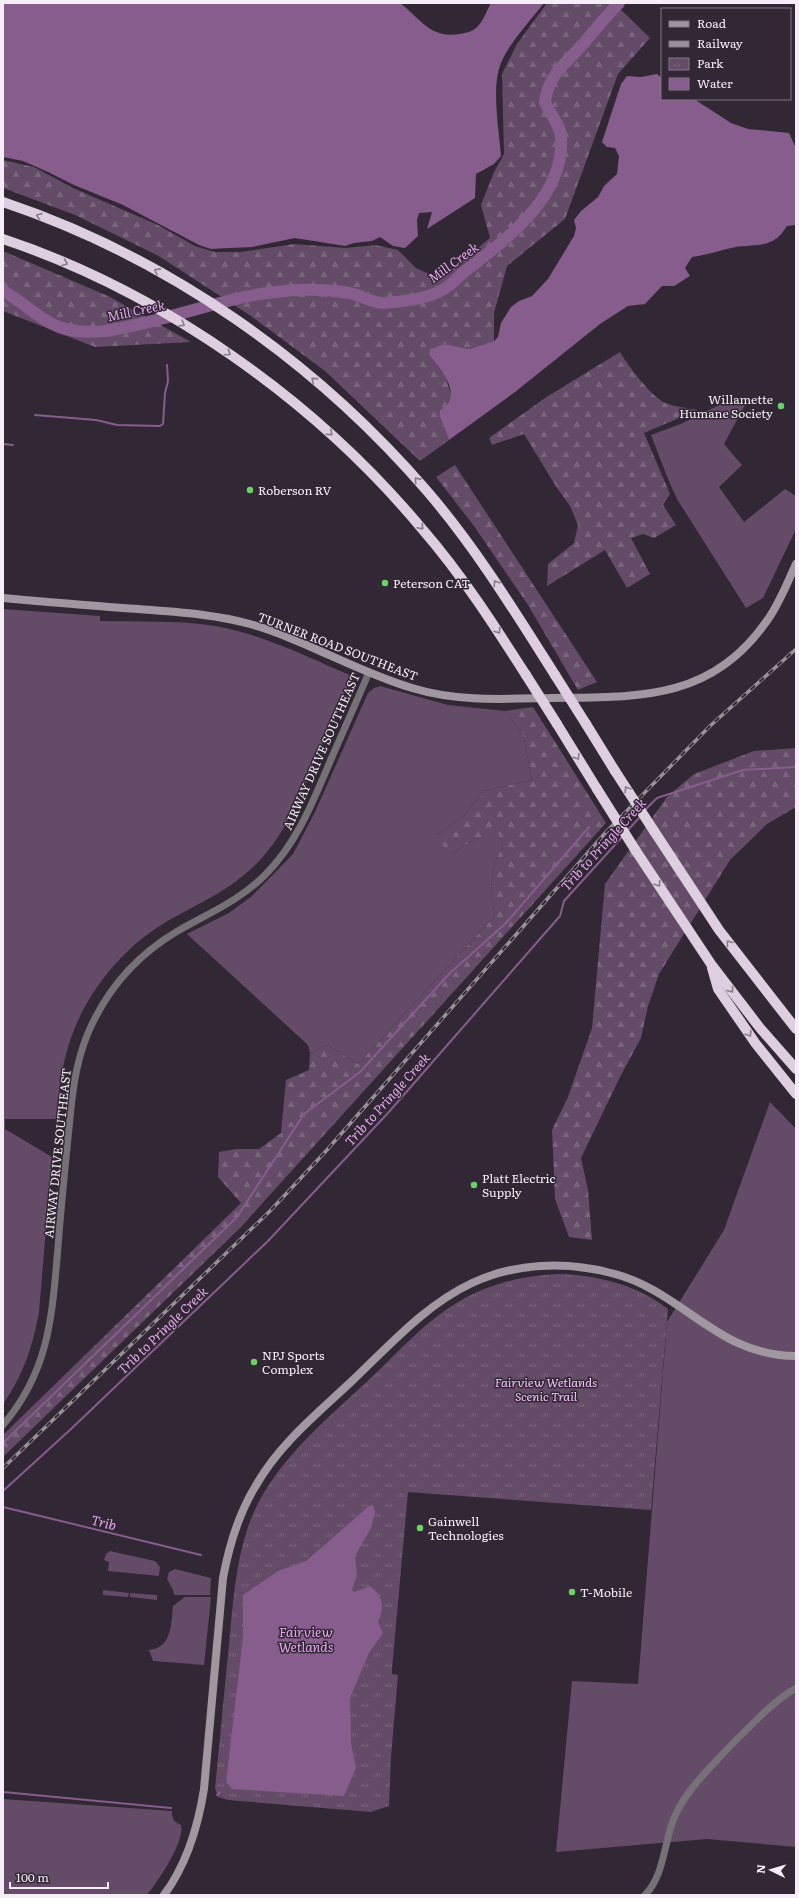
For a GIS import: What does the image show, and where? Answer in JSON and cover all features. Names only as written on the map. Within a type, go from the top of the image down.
[{"type":"highway","points":[[3,202],[71,228],[110,246],[190,290],[280,352],[328,391],[371,431],[422,485],[486,568],[654,832],[719,930],[796,1029]]},
{"type":"highway","points":[[3,239],[87,273],[144,302],[196,332],[269,382],[339,440],[360,461],[424,530],[453,567],[495,627],[596,789],[711,964],[760,1028],[796,1068]]},
{"type":"highway","points":[[711,964],[718,989],[756,1044],[796,1094]]},
{"type":"main road","name":"TURNER ROAD SOUTHEAST","points":[[3,598],[183,613],[229,619],[274,632],[369,672],[429,693],[479,699],[626,696],[673,690],[702,678],[728,662],[751,642],[768,620],[796,564]]},
{"type":"main road","points":[[164,1895],[187,1853],[199,1820],[204,1789],[223,1578],[228,1551],[242,1511],[265,1471],[289,1441],[422,1314],[473,1282],[500,1273],[537,1266],[577,1266],[612,1273],[648,1286],[672,1300],[712,1330],[738,1345],[761,1352],[796,1356]]},
{"type":"street","name":"AIRWAY DRIVE SOUTHEAST","points":[[3,1425],[18,1405],[37,1370],[50,1329],[72,1093],[80,1054],[93,1022],[111,992],[137,962],[165,939],[238,898],[266,875],[286,851],[308,813],[369,672]]},
{"type":"street","points":[[645,1895],[657,1876],[673,1820],[687,1794],[713,1764],[772,1704],[796,1688]]},
{"type":"green space","points":[[547,3],[614,3],[650,38],[618,74],[565,219],[507,266],[494,313],[494,341],[469,349],[445,344],[429,355],[446,377],[451,396],[440,417],[449,440],[420,461],[325,371],[251,316],[157,255],[75,215],[3,188],[3,160],[34,167],[73,188],[158,225],[195,246],[215,252],[240,252],[294,244],[346,248],[375,245],[398,250],[416,268],[440,279],[490,238],[481,205],[494,172],[504,154],[502,74],[517,44]]},
{"type":"green space","points":[[3,251],[108,296],[191,342],[95,347],[3,311]]},
{"type":"green space","points":[[620,352],[640,380],[659,399],[673,406],[698,410],[644,433],[670,494],[663,505],[676,525],[654,538],[643,534],[631,538],[650,574],[627,588],[605,550],[547,586],[548,564],[574,543],[578,525],[570,506],[557,488],[524,434],[492,445],[489,438],[545,398]]},
{"type":"green space","points":[[731,399],[745,405],[724,444],[742,465],[719,487],[744,522],[785,489],[796,496],[796,529],[763,598],[746,608],[677,499],[651,435],[683,423]]},
{"type":"green space","points":[[455,465],[597,682],[578,690],[528,605],[474,526],[436,477]]},
{"type":"green space","points":[[3,609],[100,616],[100,621],[172,622],[215,626],[268,640],[352,676],[299,799],[275,842],[244,875],[220,892],[166,922],[150,933],[134,945],[107,974],[84,1008],[69,1044],[62,1072],[56,1119],[5,1119],[5,1129],[52,1157],[37,1325],[22,1372],[3,1404]]},
{"type":"green space","points":[[380,686],[448,705],[505,711],[523,734],[532,780],[484,791],[465,815],[437,835],[451,854],[475,839],[499,834],[503,845],[493,868],[491,892],[495,916],[358,1064],[327,1045],[310,1053],[308,1045],[187,934],[229,913],[252,896],[293,854],[315,812],[368,693],[374,688]]},
{"type":"green space","points":[[533,707],[606,823],[241,1227],[3,1457],[3,1435],[241,1203],[218,1177],[219,1152],[237,1149],[259,1149],[281,1133],[286,1080],[309,1070],[310,1053],[327,1045],[358,1064],[495,916],[491,892],[493,868],[503,845],[499,835],[475,839],[451,854],[440,843],[437,835],[465,815],[484,791],[532,780],[523,734],[505,711]]},
{"type":"green space","points":[[796,748],[796,807],[767,824],[730,860],[659,974],[648,1006],[641,1038],[620,1077],[581,1158],[588,1190],[592,1240],[569,1237],[555,1199],[552,1130],[568,1097],[592,1028],[605,884],[667,797],[694,774],[754,751]]},
{"type":"green space","points":[[770,1102],[796,1129],[796,1847],[707,1839],[556,1852],[572,1681],[638,1684],[667,1322],[724,1230]]},
{"type":"green space","name":"Fairview Wetlands Scenic Trail","points":[[559,1274],[602,1279],[616,1283],[644,1294],[668,1309],[651,1510],[408,1492],[392,1669],[392,1674],[398,1675],[391,1757],[389,1806],[371,1812],[228,1800],[218,1797],[215,1788],[237,1570],[248,1527],[258,1504],[271,1482],[302,1443],[320,1425],[415,1335],[447,1309],[458,1302],[494,1285],[533,1276]]},
{"type":"green space","points":[[110,1551],[155,1561],[160,1567],[159,1576],[108,1571],[109,1562],[104,1560],[106,1554]]},
{"type":"green space","points":[[175,1569],[211,1578],[210,1595],[174,1595],[167,1579],[169,1572]]},
{"type":"green space","points":[[103,1590],[129,1593],[128,1597],[103,1595]]},
{"type":"green space","points":[[130,1593],[157,1595],[157,1600],[130,1597]]},
{"type":"green space","points":[[185,1597],[211,1597],[204,1665],[153,1661],[149,1650],[157,1648],[166,1640],[171,1627],[173,1606]]},
{"type":"green space","points":[[3,1799],[172,1811],[174,1820],[181,1825],[181,1832],[179,1841],[170,1861],[158,1881],[147,1895],[3,1895]]},
{"type":"water","points":[[3,3],[400,3],[433,31],[450,35],[471,31],[479,25],[491,3],[544,3],[509,48],[501,63],[496,84],[496,96],[501,156],[494,164],[476,174],[475,198],[427,229],[432,212],[419,213],[417,220],[418,236],[405,248],[393,246],[380,237],[372,241],[354,243],[345,246],[295,238],[252,247],[211,249],[199,245],[123,205],[74,185],[23,161],[3,157]]},
{"type":"water","points":[[657,74],[661,77],[661,100],[696,100],[731,123],[748,129],[789,133],[796,148],[796,225],[787,226],[778,237],[767,243],[737,247],[692,257],[685,268],[690,276],[674,286],[662,286],[645,304],[628,306],[600,324],[515,392],[449,440],[440,417],[440,410],[447,404],[450,397],[450,390],[445,375],[429,355],[430,349],[445,344],[469,349],[494,341],[498,337],[501,323],[511,307],[519,301],[532,296],[548,279],[574,236],[576,228],[574,220],[581,211],[598,197],[604,186],[617,174],[619,156],[615,148],[607,147],[602,142],[621,84],[627,76],[641,77]]},
{"type":"water","name":"Fairview Wetlands","points":[[373,1505],[375,1512],[371,1528],[355,1556],[357,1575],[352,1590],[354,1592],[370,1586],[378,1594],[382,1602],[382,1611],[378,1622],[383,1633],[369,1653],[350,1698],[351,1743],[356,1768],[344,1796],[232,1789],[226,1782],[243,1637],[243,1595],[278,1571],[306,1561],[369,1506]]},
{"type":"waterway","name":"Mill Creek","points":[[3,291],[51,324],[83,332],[120,329],[230,300],[275,292],[293,290],[331,291],[354,294],[381,303],[416,299],[438,292],[450,285],[516,229],[544,196],[554,178],[560,158],[560,132],[557,123],[545,102],[550,84],[559,70],[619,3]]},
{"type":"waterway","points":[[35,415],[96,420],[117,425],[160,426],[163,424],[165,393],[168,381],[167,365]]},
{"type":"waterway","points":[[3,444],[13,445]]},
{"type":"waterway","name":"Trib to Pringle Creek","points":[[645,810],[657,798],[743,770],[796,767]]},
{"type":"waterway","name":"Trib to Pringle Creek","points":[[627,831],[640,817]]},
{"type":"waterway","points":[[3,1443],[237,1217],[304,1114],[360,1072],[448,975],[506,923],[589,827]]},
{"type":"waterway","name":"Trib to Pringle Creek","points":[[3,1491],[71,1429],[268,1241],[388,1113],[560,916],[564,901],[623,836]]},
{"type":"waterway","name":"Trib","points":[[3,1507],[201,1555]]},
{"type":"waterway","name":"Trib","points":[[3,1792],[171,1808]]},
{"type":"waterway","name":"Trib","points":[[217,1795],[220,1792]]},
{"type":"railway","points":[[3,1468],[271,1210],[326,1151],[607,831],[710,726],[796,649]]},
{"type":"place","name":"Willamette Humane Society","points":[[781,406]]},
{"type":"place","name":"Roberson RV","points":[[250,490]]},
{"type":"place","name":"Peterson CAT","points":[[385,583]]},
{"type":"place","name":"Platt Electric Supply","points":[[474,1185]]},
{"type":"place","name":"NPJ Sports Complex","points":[[254,1362]]},
{"type":"place","name":"Gainwell Technologies","points":[[420,1528]]},
{"type":"place","name":"T-Mobile","points":[[572,1592]]}]
